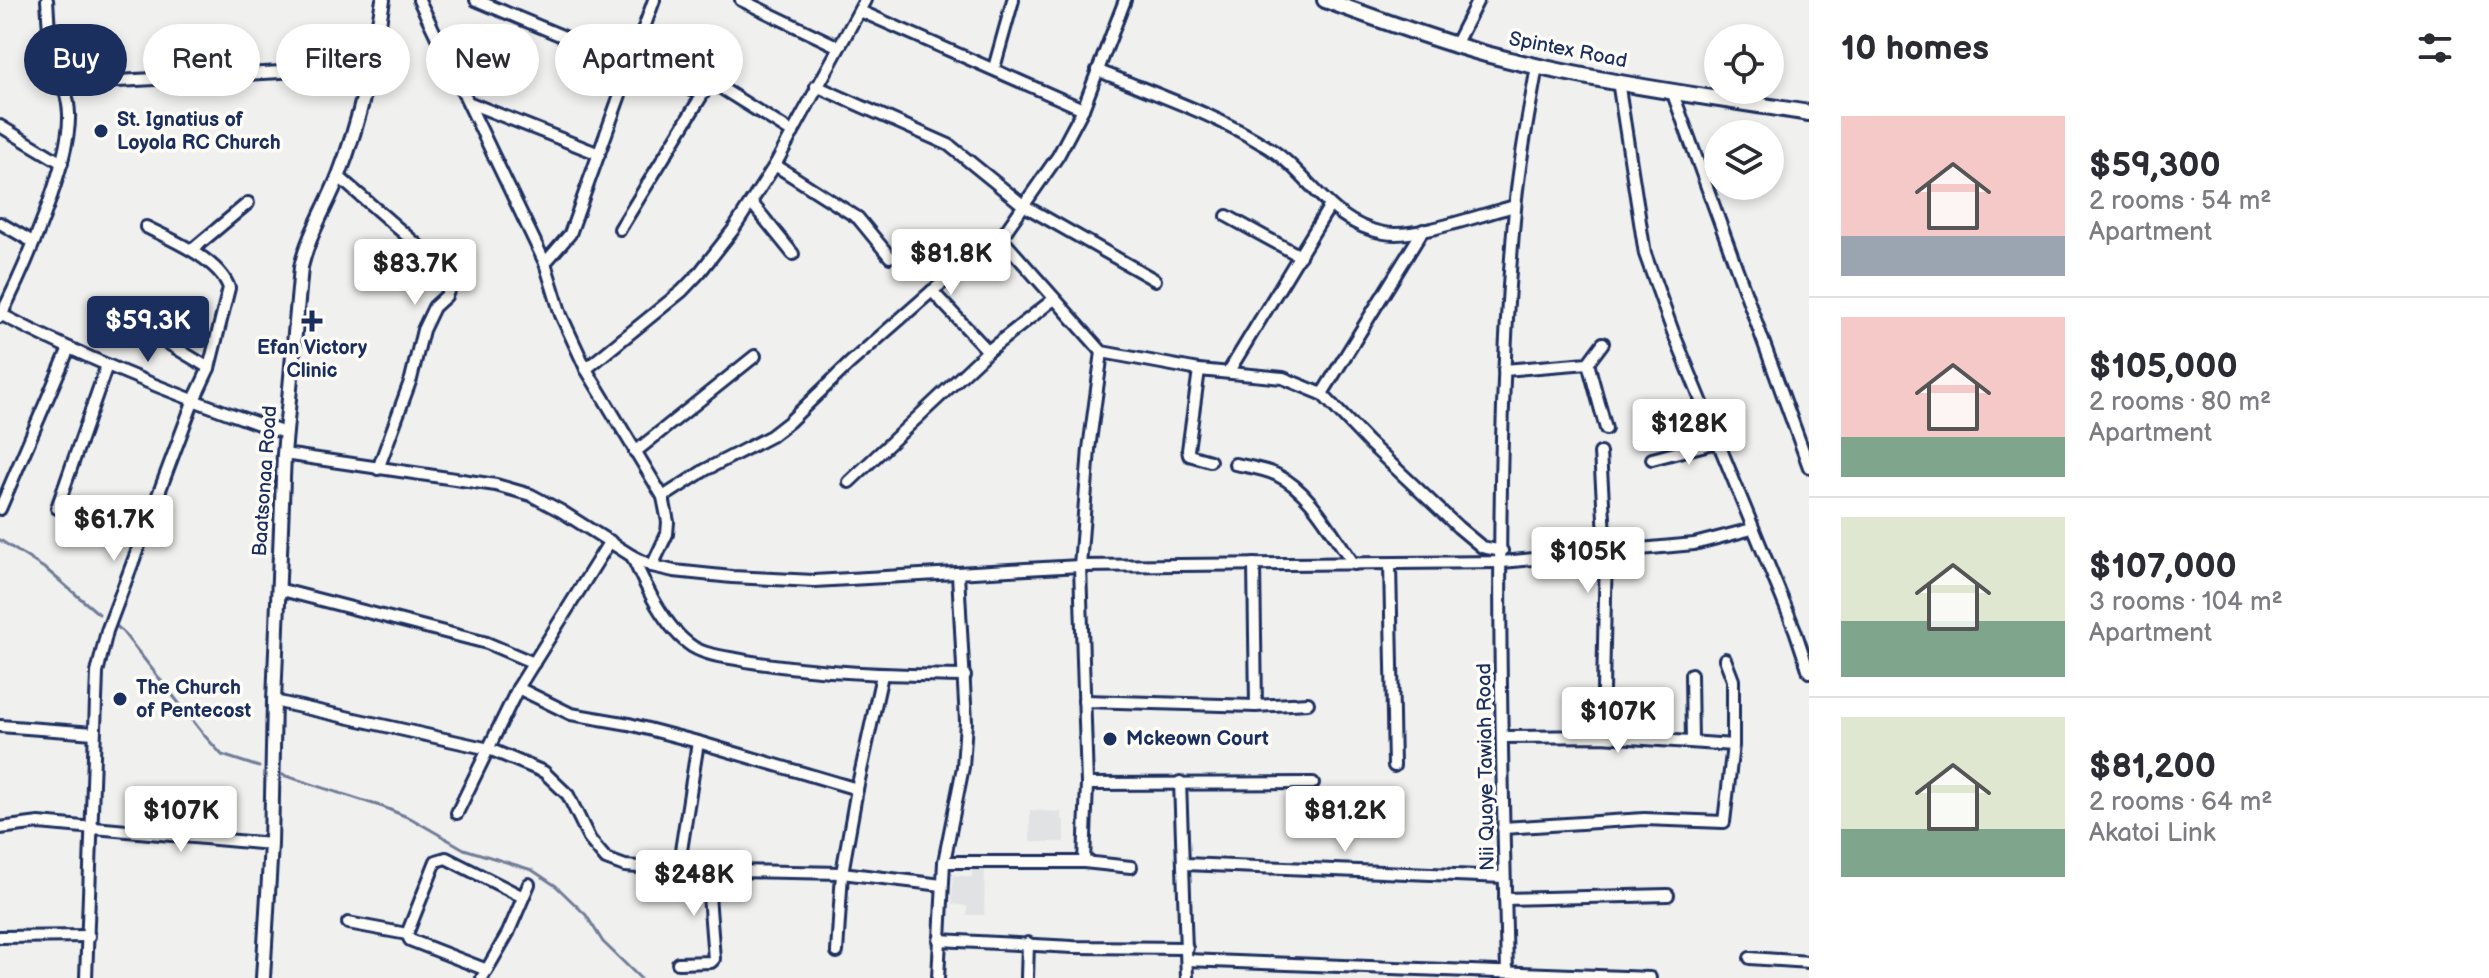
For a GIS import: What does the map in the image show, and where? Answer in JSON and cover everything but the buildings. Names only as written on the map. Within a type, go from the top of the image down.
[{"type":"main road","name":"Spintex Road","points":[[1325,0],[1455,45],[1537,66],[1809,113]]},
{"type":"street","points":[[47,0],[49,24]]},
{"type":"street","name":"Baatsonaa Road","points":[[379,24],[383,0]]},
{"type":"street","points":[[419,0],[545,263],[561,315],[586,369],[663,497],[667,534],[652,566]]},
{"type":"street","points":[[476,0],[555,33]]},
{"type":"street","points":[[645,24],[654,0]]},
{"type":"street","points":[[741,0],[839,47]]},
{"type":"street","points":[[586,369],[682,291],[733,230],[775,165],[865,0]]},
{"type":"street","points":[[994,68],[1013,0]]},
{"type":"street","points":[[663,497],[705,470],[771,436],[932,291],[1001,238],[1058,156],[1083,109],[1125,0]]},
{"type":"street","points":[[1455,45],[1478,0]]},
{"type":"street","points":[[860,11],[1083,109]]},
{"type":"street","name":"Nii Quaye Tawiah Road","points":[[1507,972],[1503,828],[1504,370],[1515,206],[1537,66]]},
{"type":"street","points":[[1097,70],[1234,127],[1272,150],[1294,168],[1329,207],[1383,233],[1402,235],[1515,206]]},
{"type":"street","points":[[127,80],[276,72]]},
{"type":"street","points":[[1618,81],[1645,254],[1673,332],[1795,630],[1809,672]]},
{"type":"street","points":[[816,86],[949,145],[1023,205],[1155,280]]},
{"type":"street","points":[[1672,91],[1808,462]]},
{"type":"street","points":[[65,96],[69,114],[62,163],[33,242],[0,315],[193,402],[285,433]]},
{"type":"street","name":"Baatsonaa Road","points":[[263,978],[271,844],[285,433],[301,267],[307,242],[339,177],[364,96]]},
{"type":"street","points":[[545,263],[570,234],[620,96]]},
{"type":"street","points":[[620,229],[700,96]]},
{"type":"street","points":[[734,96],[793,133]]},
{"type":"street","points":[[470,103],[599,154]]},
{"type":"street","points":[[0,126],[62,163]]},
{"type":"street","points":[[775,165],[858,218],[890,257]]},
{"type":"street","points":[[339,177],[422,249],[449,289],[434,307],[423,330],[411,379],[378,469]]},
{"type":"street","points":[[751,202],[793,254]]},
{"type":"street","points":[[193,249],[248,203]]},
{"type":"street","points":[[1229,371],[1329,207]]},
{"type":"street","points":[[1227,216],[1300,256]]},
{"type":"street","points":[[0,223],[33,242]]},
{"type":"street","points":[[86,978],[97,673],[107,631],[193,402],[209,368],[229,288],[227,281],[193,249],[146,227]]},
{"type":"street","points":[[1322,394],[1423,230]]},
{"type":"street","points":[[1001,238],[1102,352],[1199,370],[1283,378],[1322,394],[1458,527],[1482,547],[1502,557]]},
{"type":"street","points":[[932,291],[988,351]]},
{"type":"street","points":[[849,482],[988,351],[1054,299]]},
{"type":"street","points":[[131,321],[209,368]]},
{"type":"street","points":[[1504,370],[1588,363],[1603,343]]},
{"type":"street","points":[[0,509],[69,348]]},
{"type":"street","points":[[1084,862],[1087,784],[1080,566],[1089,449],[1102,352]]},
{"type":"street","points":[[635,452],[755,356]]},
{"type":"street","points":[[1588,363],[1606,429]]},
{"type":"street","points":[[57,508],[107,365]]},
{"type":"street","points":[[1199,370],[1189,455],[1210,461]]},
{"type":"street","points":[[1652,459],[1717,442]]},
{"type":"street","points":[[1600,453],[1606,551],[1602,736]]},
{"type":"street","points":[[284,454],[496,485],[531,495],[652,566],[717,575],[814,581],[1080,566],[1390,564],[1694,544],[1752,529]]},
{"type":"street","points":[[1235,464],[1274,473],[1292,483],[1354,564]]},
{"type":"street","points":[[457,813],[518,688],[610,541]]},
{"type":"street","points":[[632,556],[648,593],[682,639],[695,648],[715,655],[779,666],[882,675],[965,676]]},
{"type":"street","points":[[1254,564],[1256,706]]},
{"type":"street","points":[[1390,564],[1394,766]]},
{"type":"street","points":[[938,978],[944,862],[963,767],[966,722],[958,574]]},
{"type":"street","points":[[278,589],[487,643],[534,663]]},
{"type":"street","points":[[1503,828],[1644,819],[1722,824],[1726,818],[1733,745],[1733,680],[1725,659]]},
{"type":"street","points":[[1691,674],[1692,742]]},
{"type":"street","points":[[837,952],[842,873],[882,675]]},
{"type":"street","points":[[518,688],[571,714],[629,724],[698,742],[857,789]]},
{"type":"street","points":[[274,701],[489,749],[553,778],[568,795],[590,840],[606,859],[625,866],[842,873],[942,885]]},
{"type":"street","points":[[1084,701],[1256,706],[1308,703]]},
{"type":"street","points":[[0,726],[94,733]]},
{"type":"street","points":[[1503,737],[1602,736],[1733,745]]},
{"type":"street","points":[[678,870],[698,742]]},
{"type":"street","points":[[1180,782],[1187,978]]},
{"type":"street","points":[[1087,784],[1313,783]]},
{"type":"street","points":[[0,828],[39,823],[271,844]]},
{"type":"street","points":[[523,897],[446,858],[440,858],[436,861],[407,934],[410,940],[484,974],[508,933],[529,884]]},
{"type":"street","points":[[944,862],[1084,862],[1131,867]]},
{"type":"street","points":[[1185,864],[1504,877]]},
{"type":"street","points":[[678,963],[711,962],[714,959],[707,870]]},
{"type":"street","points":[[1505,899],[1668,895]]},
{"type":"street","points":[[348,923],[407,934]]},
{"type":"street","points":[[0,937],[89,936]]},
{"type":"street","points":[[939,940],[1073,947],[1187,948]]},
{"type":"street","points":[[1027,978],[1028,943]]},
{"type":"street","points":[[1750,958],[1809,962]]},
{"type":"street","points":[[1187,960],[1650,978]]},
{"type":"shaded area","points":[[1030,810],[1061,812],[1064,842],[1030,842]]},
{"type":"shaded area","points":[[972,867],[985,868],[984,915],[967,915],[967,906],[952,904],[953,875],[972,877]]},
{"type":"waterway","points":[[0,540],[47,570],[99,614]]},
{"type":"waterway","points":[[114,624],[222,755],[259,767]]},
{"type":"waterway","points":[[283,775],[383,807],[412,819],[464,849],[532,870],[556,886],[586,915],[603,942],[640,978]]},
{"type":"place","name":"St. Ignatius of Loyola RC Church","points":[[101,131]]},
{"type":"place","name":"Efan Victory Clinic","points":[[312,321]]},
{"type":"place","name":"The Church of Pentecost","points":[[120,699]]},
{"type":"place","name":"Mckeown Court","points":[[1110,739]]}]
